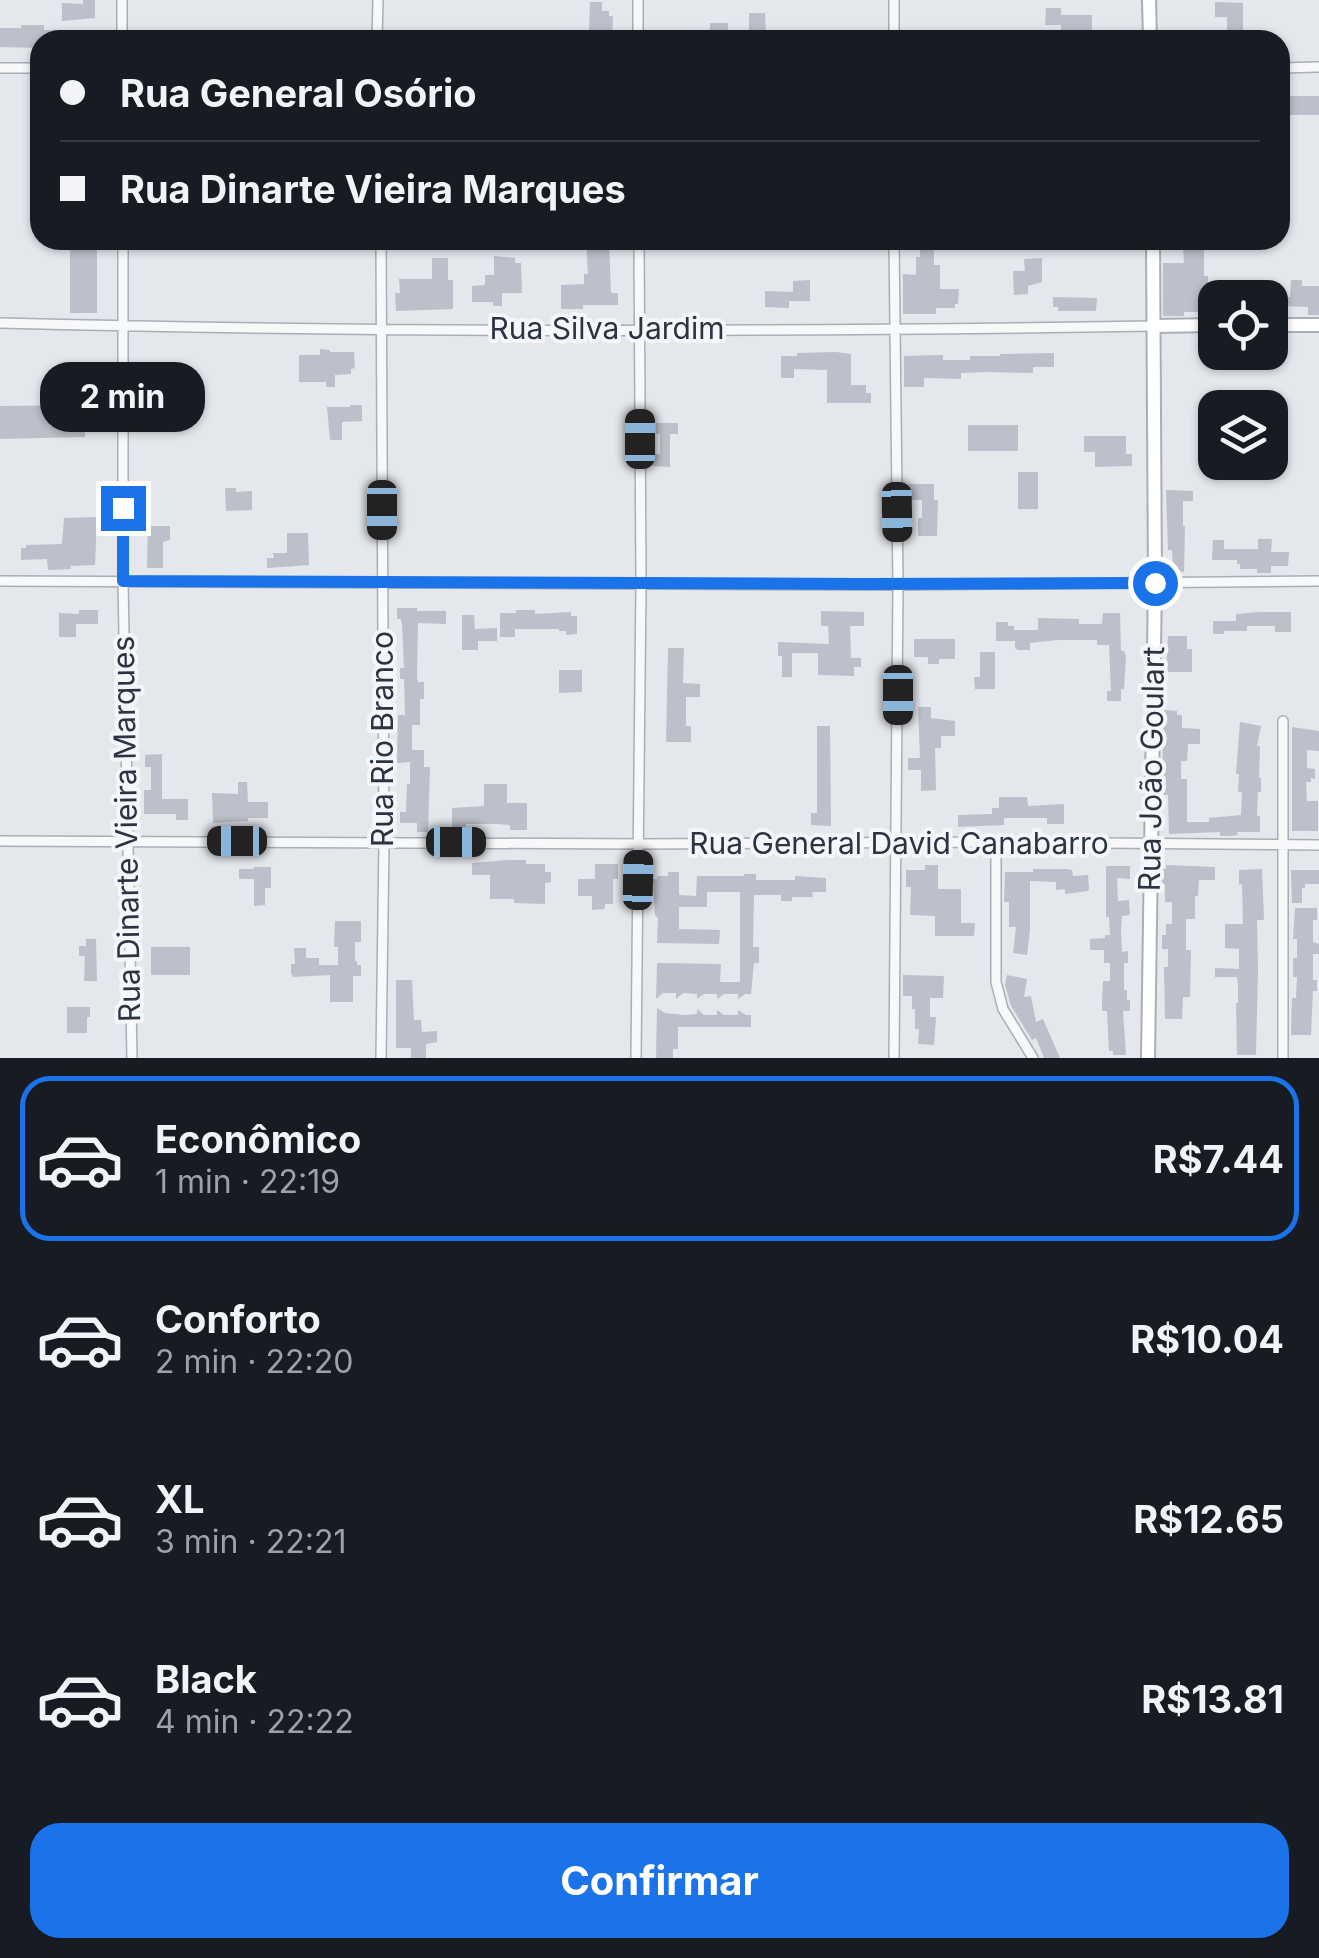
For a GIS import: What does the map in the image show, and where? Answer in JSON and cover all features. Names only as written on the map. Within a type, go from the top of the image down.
[{"type":"street","points":[[122,0],[122,30]]},
{"type":"street","points":[[378,0],[378,30]]},
{"type":"street","points":[[638,0],[638,30]]},
{"type":"street","points":[[894,0],[894,30]]},
{"type":"street","points":[[1149,0],[1150,30]]},
{"type":"street","points":[[0,68],[30,68]]},
{"type":"street","points":[[1290,68],[1319,68]]},
{"type":"street","name":"Rua Dinarte Vieira Marques","points":[[123,250],[123,581],[132,1058]]},
{"type":"street","name":"Rua Rio Branco","points":[[381,250],[381,1058]]},
{"type":"street","points":[[636,1058],[641,584],[639,250]]},
{"type":"street","points":[[894,250],[898,584],[894,1058]]},
{"type":"street","name":"Rua João Goulart","points":[[1148,1058],[1155,583],[1153,250]]},
{"type":"street","name":"Rua Silva Jardim","points":[[0,322],[639,330],[1198,326]]},
{"type":"street","points":[[1288,325],[1319,325]]},
{"type":"street","points":[[0,581],[1319,581]]},
{"type":"street","points":[[1283,1058],[1284,722]]},
{"type":"street","name":"Rua General David Canabarro","points":[[0,841],[1319,845]]},
{"type":"street","points":[[996,842],[996,982],[1003,1010],[1034,1058]]},
{"type":"building","points":[[83,0],[95,0],[95,18],[62,21],[62,3],[83,4]]},
{"type":"building","points":[[590,2],[602,2],[602,11],[613,16],[612,30],[589,30]]},
{"type":"building","points":[[1215,2],[1243,3],[1243,30],[1227,30],[1227,17],[1215,17]]},
{"type":"building","points":[[1046,8],[1061,8],[1061,15],[1092,15],[1092,30],[1061,30],[1061,25],[1045,25]]},
{"type":"building","points":[[749,13],[765,13],[766,30],[749,30]]},
{"type":"building","points":[[710,23],[728,23],[728,30],[710,30]]},
{"type":"building","points":[[44,25],[44,30],[30,30],[30,48],[0,47],[0,28]]},
{"type":"building","points":[[1290,96],[1319,96],[1319,115],[1290,115]]},
{"type":"building","points":[[70,250],[97,250],[97,313],[70,313]]},
{"type":"building","points":[[587,250],[609,250],[611,293],[618,293],[618,305],[561,309],[561,285],[584,284],[584,274],[588,274]]},
{"type":"building","points":[[920,250],[934,250],[934,265],[940,265],[940,289],[959,289],[955,308],[936,308],[936,314],[903,314],[903,274],[916,275],[916,257],[920,257]]},
{"type":"building","points":[[1183,250],[1204,250],[1204,276],[1208,280],[1198,280],[1198,312],[1163,316],[1163,263],[1184,263]]},
{"type":"building","points":[[494,256],[515,258],[515,263],[521,263],[522,293],[502,293],[502,306],[472,302],[472,286],[485,285],[485,275],[494,275]]},
{"type":"building","points":[[432,258],[448,258],[453,309],[396,311],[399,279],[432,279]]},
{"type":"building","points":[[1042,258],[1042,282],[1028,286],[1028,294],[1014,295],[1013,271],[1025,271],[1024,259]]},
{"type":"building","points":[[810,280],[810,301],[789,301],[789,308],[765,307],[765,291],[793,292],[793,281]]},
{"type":"building","points":[[1291,280],[1302,280],[1302,286],[1319,286],[1319,315],[1308,315],[1308,307],[1288,306]]},
{"type":"building","points":[[1053,297],[1097,298],[1096,311],[1058,311],[1058,307],[1053,307]]},
{"type":"building","points":[[320,349],[354,352],[355,368],[351,374],[335,375],[335,387],[326,387],[326,382],[299,382],[299,355],[320,355]]},
{"type":"building","points":[[1054,353],[1054,367],[1033,367],[1033,373],[961,373],[961,379],[924,378],[924,387],[904,387],[904,356],[943,355],[943,360],[970,360],[970,356]]},
{"type":"building","points":[[851,354],[851,385],[866,385],[871,403],[827,403],[827,370],[794,369],[794,378],[781,378],[781,356]]},
{"type":"building","points":[[149,375],[167,375],[167,396],[173,396],[173,415],[147,415]]},
{"type":"building","points":[[84,405],[85,437],[0,439],[0,406]]},
{"type":"building","points":[[362,405],[362,421],[342,422],[342,440],[330,440],[327,407]]},
{"type":"building","points":[[656,423],[678,423],[678,434],[670,434],[670,467],[649,466],[649,454],[660,454]]},
{"type":"building","points":[[968,425],[1018,425],[1018,451],[968,451]]},
{"type":"building","points":[[1084,436],[1126,436],[1126,454],[1132,454],[1132,466],[1095,467],[1095,452],[1084,452]]},
{"type":"building","points":[[1018,472],[1038,472],[1038,509],[1018,509]]},
{"type":"building","points":[[909,484],[934,484],[934,500],[938,500],[937,536],[918,536],[922,500],[909,500]]},
{"type":"building","points":[[225,488],[252,491],[252,510],[226,511]]},
{"type":"building","points":[[1166,490],[1193,491],[1193,501],[1183,501],[1184,572],[1173,571],[1172,550],[1168,550]]},
{"type":"building","points":[[97,517],[95,565],[48,570],[47,559],[21,560],[21,548],[26,545],[62,544],[64,518]]},
{"type":"building","points":[[148,526],[170,526],[170,540],[163,542],[163,568],[147,568]]},
{"type":"building","points":[[287,533],[308,533],[309,565],[267,568],[267,558],[274,558],[273,553],[287,553]]},
{"type":"building","points":[[1258,539],[1272,539],[1271,552],[1289,552],[1288,566],[1271,566],[1271,573],[1257,573],[1257,569],[1240,569],[1237,560],[1212,560],[1213,540],[1224,540],[1224,549],[1258,549]]},
{"type":"building","points":[[397,608],[446,611],[446,624],[418,623],[417,677],[418,682],[424,682],[424,699],[420,699],[420,725],[412,725],[412,750],[424,750],[424,767],[430,767],[428,832],[417,832],[417,823],[400,823],[400,812],[406,812],[410,762],[397,763],[398,715],[405,715],[404,679],[400,679],[400,668],[404,668],[402,624],[397,619]]},
{"type":"building","points":[[79,610],[98,610],[98,624],[76,624],[76,637],[59,637],[59,613],[79,614]]},
{"type":"building","points":[[535,610],[535,614],[571,612],[571,616],[577,616],[577,634],[566,635],[566,631],[559,629],[515,629],[515,637],[500,637],[500,613]]},
{"type":"building","points":[[821,611],[864,612],[864,626],[850,626],[851,658],[861,658],[861,667],[854,667],[854,676],[818,675],[818,653],[792,653],[792,677],[782,677],[778,642],[829,644],[828,626],[821,626]]},
{"type":"building","points":[[1291,612],[1291,632],[1275,632],[1275,626],[1247,626],[1247,631],[1213,634],[1213,621],[1236,621],[1236,614]]},
{"type":"building","points":[[1103,613],[1120,613],[1121,651],[1126,656],[1121,701],[1107,701],[1107,691],[1111,691],[1109,645],[1097,645],[1097,640],[1058,640],[1030,643],[1030,650],[1018,650],[1015,641],[996,641],[996,622],[1008,622],[1014,630],[1038,630],[1038,618],[1102,624]]},
{"type":"building","points":[[462,615],[474,615],[475,629],[497,628],[497,641],[478,641],[478,650],[462,650]]},
{"type":"building","points":[[1168,636],[1187,636],[1187,649],[1192,649],[1192,672],[1166,672]]},
{"type":"building","points":[[914,639],[955,639],[955,659],[928,664],[928,657],[914,657]]},
{"type":"building","points":[[668,648],[684,648],[683,683],[700,684],[700,697],[686,697],[686,726],[691,726],[691,742],[666,742]]},
{"type":"building","points":[[980,652],[995,652],[995,689],[975,689],[974,677],[980,677]]},
{"type":"building","points":[[559,670],[582,670],[582,692],[559,693]]},
{"type":"building","points":[[918,707],[931,707],[931,718],[955,721],[955,736],[941,736],[941,748],[935,748],[936,790],[921,791],[921,770],[908,770],[908,758],[920,758]]},
{"type":"building","points":[[1164,710],[1182,715],[1182,728],[1200,729],[1200,744],[1188,744],[1187,761],[1181,761],[1181,779],[1187,779],[1187,822],[1241,815],[1242,792],[1238,792],[1236,774],[1240,722],[1261,726],[1257,746],[1260,832],[1229,836],[1220,836],[1220,832],[1169,834],[1168,795],[1163,795],[1162,773]]},
{"type":"building","points":[[817,726],[830,726],[831,826],[811,825],[811,813],[817,813]]},
{"type":"building","points":[[1292,727],[1319,731],[1319,751],[1307,750],[1307,768],[1315,769],[1315,779],[1306,782],[1307,801],[1318,801],[1318,831],[1292,831]]},
{"type":"building","points":[[162,754],[162,799],[188,799],[188,820],[176,820],[176,814],[144,814],[144,790],[151,790],[151,767],[145,767],[145,755]]},
{"type":"building","points":[[238,782],[247,782],[248,802],[268,802],[268,818],[213,823],[212,793],[238,794]]},
{"type":"building","points":[[484,784],[507,784],[507,803],[527,803],[527,830],[510,830],[510,825],[497,824],[452,828],[452,808],[484,806]]},
{"type":"building","points":[[999,797],[1027,797],[1028,806],[1064,804],[1064,824],[1047,824],[1047,818],[1004,818],[1004,825],[958,827],[958,815],[992,814],[992,808],[999,808]]},
{"type":"building","points":[[508,860],[545,864],[545,872],[551,872],[551,882],[545,883],[545,904],[490,899],[490,875],[472,875],[472,863]]},
{"type":"building","points":[[595,864],[618,864],[618,879],[613,879],[613,904],[592,910],[592,896],[578,896],[578,879],[595,879]]},
{"type":"building","points":[[925,865],[938,865],[938,889],[961,889],[961,923],[975,923],[974,936],[935,936],[935,916],[910,915],[911,887],[906,887],[906,870],[925,870]]},
{"type":"building","points":[[1166,865],[1215,867],[1215,880],[1199,880],[1195,919],[1186,919],[1186,950],[1191,950],[1190,997],[1183,997],[1182,1019],[1165,1019],[1164,967],[1168,967],[1168,949],[1162,949],[1162,935],[1166,935],[1166,924],[1172,924],[1172,902],[1165,902],[1162,884],[1162,869]]},
{"type":"building","points":[[1106,866],[1130,866],[1130,879],[1117,878],[1118,901],[1129,900],[1130,915],[1122,916],[1121,932],[1122,952],[1128,951],[1124,990],[1130,1000],[1130,1011],[1123,1011],[1126,1055],[1109,1051],[1107,1011],[1102,1011],[1102,1001],[1103,981],[1110,981],[1110,963],[1104,963],[1104,950],[1090,950],[1090,939],[1110,935]]},
{"type":"building","points":[[271,867],[271,888],[265,888],[265,905],[254,906],[254,879],[239,879],[239,869]]},
{"type":"building","points":[[1067,869],[1072,870],[1073,876],[1088,875],[1089,888],[1065,894],[1065,889],[1056,890],[1056,882],[1030,881],[1027,955],[1013,953],[1016,927],[1009,927],[1009,902],[1004,902],[1005,872]]},
{"type":"building","points":[[1262,869],[1264,920],[1257,920],[1256,1055],[1237,1055],[1237,977],[1215,977],[1215,968],[1239,969],[1239,949],[1225,948],[1225,924],[1243,924],[1239,870]]},
{"type":"building","points":[[1291,870],[1319,870],[1319,884],[1305,884],[1302,888],[1302,903],[1292,903]]},
{"type":"building","points":[[668,872],[679,872],[679,895],[696,896],[697,876],[744,874],[756,874],[756,880],[826,878],[826,892],[812,892],[813,897],[792,897],[792,901],[781,901],[781,895],[754,895],[753,947],[759,947],[759,963],[754,963],[751,994],[738,999],[738,994],[724,994],[717,999],[717,994],[704,994],[697,999],[697,994],[683,993],[676,999],[676,993],[663,993],[656,999],[657,963],[721,964],[720,982],[740,982],[740,892],[707,892],[707,907],[679,907],[679,929],[720,930],[719,944],[657,943],[653,879],[668,876]]},
{"type":"building","points":[[1295,908],[1317,908],[1313,942],[1319,944],[1319,954],[1313,954],[1317,991],[1313,991],[1311,1035],[1291,1035],[1297,977],[1293,977],[1293,958],[1297,958],[1297,939],[1293,939]]},
{"type":"building","points":[[335,921],[361,921],[361,942],[355,942],[355,961],[361,965],[361,976],[353,976],[353,1002],[330,1002],[330,975],[293,977],[291,973],[294,948],[306,948],[306,958],[319,958],[319,965],[338,965]]},
{"type":"building","points":[[86,939],[96,939],[97,981],[84,981],[85,956],[79,956],[79,946],[86,946]]},
{"type":"building","points":[[151,947],[190,947],[190,975],[151,975]]},
{"type":"building","points":[[903,975],[944,976],[943,998],[930,998],[930,1017],[936,1017],[934,1045],[918,1044],[915,1009],[912,996],[903,996]]},
{"type":"building","points":[[1007,975],[1027,979],[1024,997],[1031,996],[1036,1022],[1043,1019],[1060,1058],[1044,1058],[1036,1038],[1032,1040],[1011,1006],[1005,985]]},
{"type":"building","points":[[396,980],[412,980],[414,1020],[421,1020],[422,1032],[437,1031],[437,1042],[426,1044],[426,1058],[411,1058],[411,1048],[396,1048]]},
{"type":"building","points":[[67,1007],[90,1007],[87,1033],[67,1033]]},
{"type":"building","points":[[657,1008],[684,1015],[697,1014],[697,1009],[704,1015],[717,1015],[717,1010],[724,1015],[738,1015],[738,1010],[751,1015],[751,1027],[678,1027],[678,1049],[673,1049],[673,1058],[656,1058]]},
{"type":"route","points":[[123,508],[123,581],[1155,583]]}]
